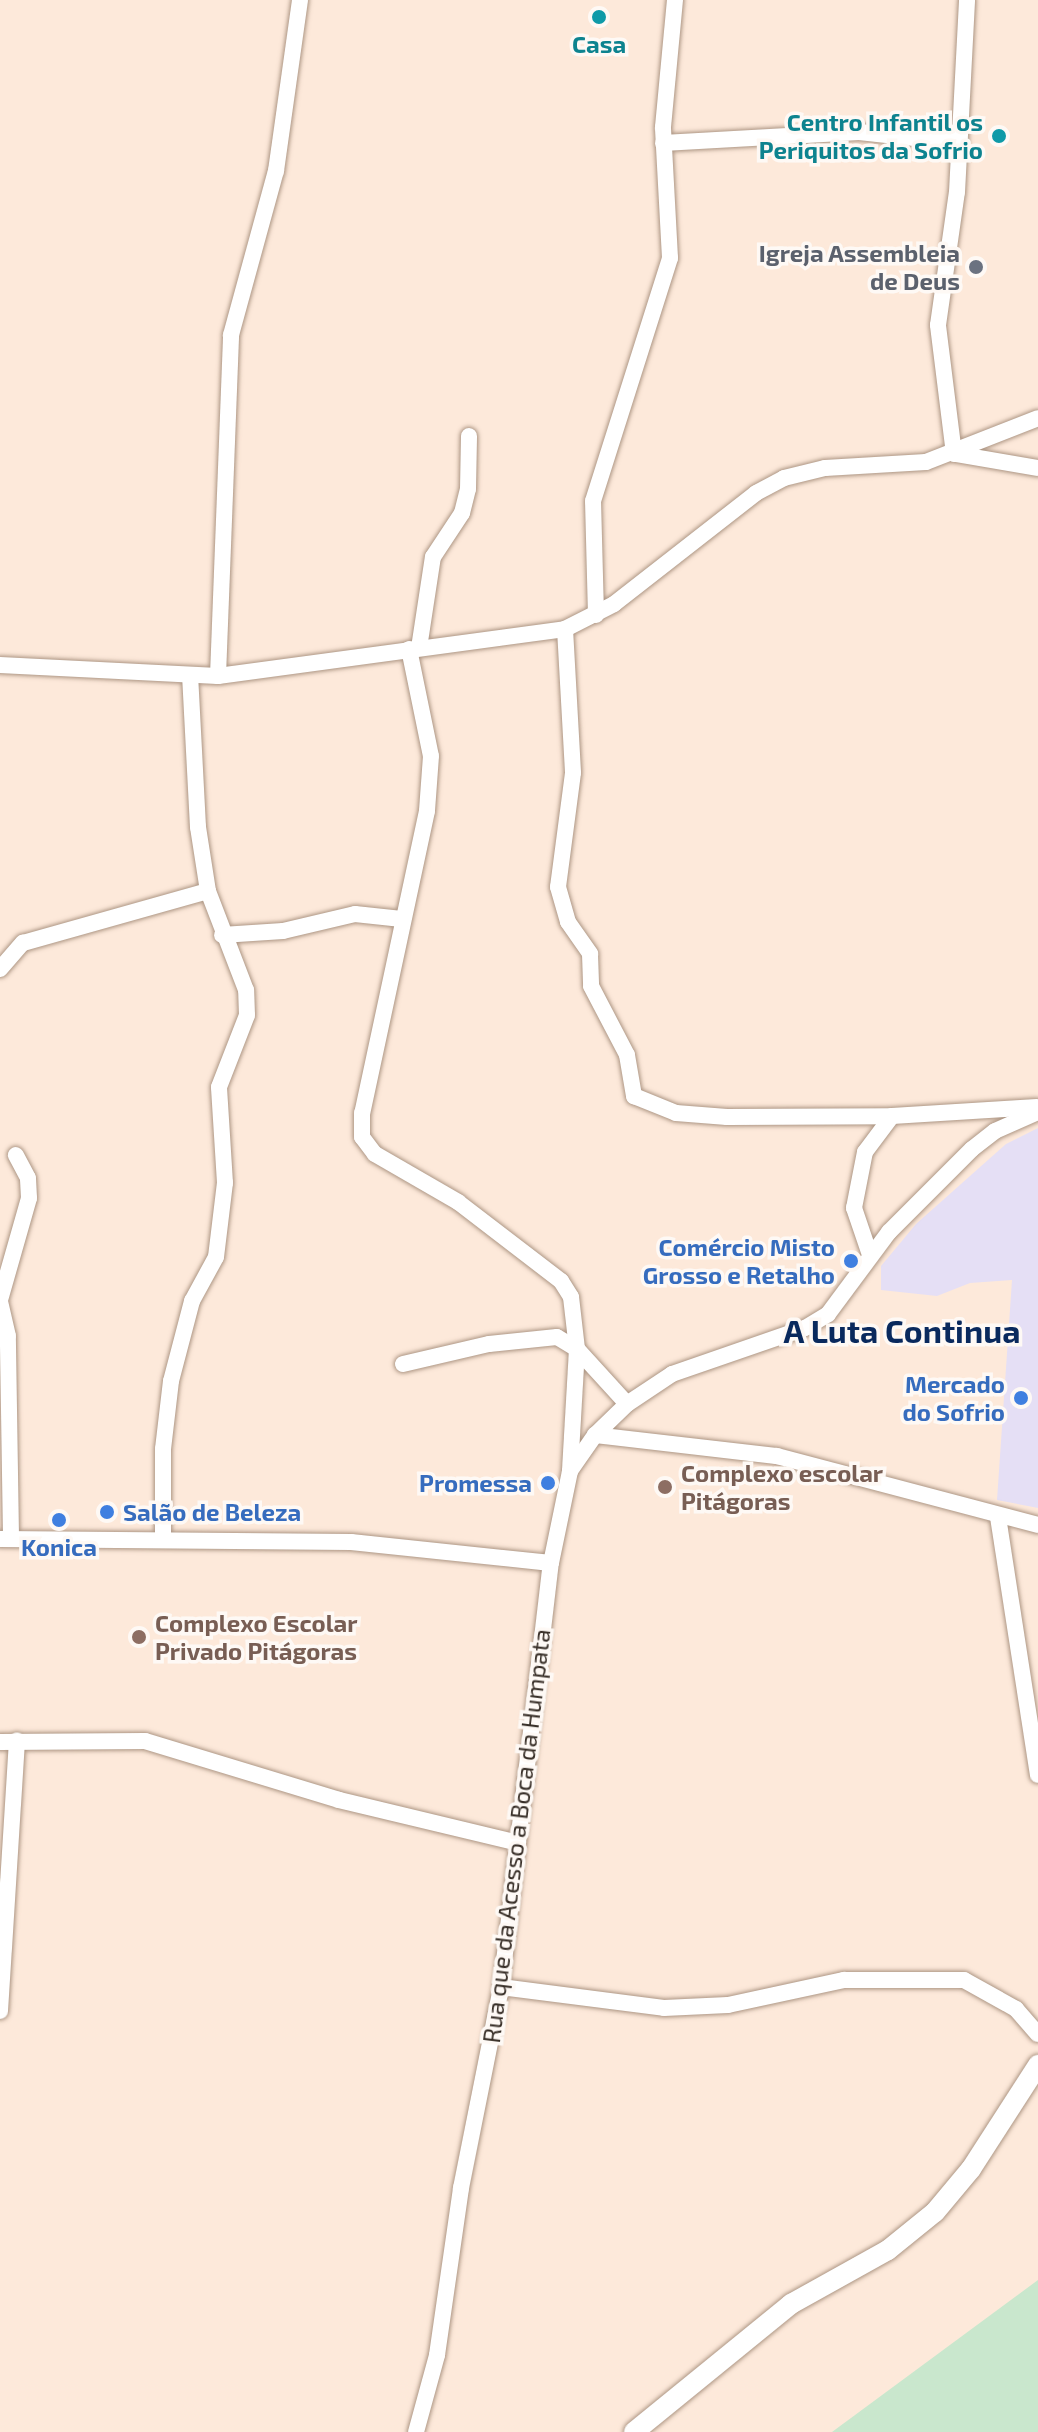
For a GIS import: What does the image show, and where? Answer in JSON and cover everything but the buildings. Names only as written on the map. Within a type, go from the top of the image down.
[{"type":"street","points":[[218,676],[231,335],[276,171],[300,0]]},
{"type":"street","points":[[596,615],[593,501],[670,258],[663,143],[675,0]]},
{"type":"street","points":[[954,454],[938,325],[960,143],[967,0]]},
{"type":"street","points":[[663,143],[859,132],[960,143]]},
{"type":"street","points":[[0,665],[218,676],[565,629],[596,615],[756,493],[784,478],[825,468],[926,462],[954,454],[1038,418]]},
{"type":"street","points":[[469,436],[468,489],[462,513],[433,557],[414,648],[431,756],[427,811],[362,1113],[362,1137],[375,1154],[458,1202],[561,1281],[571,1297],[577,1349],[570,1471]]},
{"type":"street","points":[[954,454],[1038,468]]},
{"type":"street","points":[[565,629],[573,773],[558,887],[568,922],[590,954],[591,986],[627,1055],[634,1096],[689,1114],[892,1116],[1038,1109]]},
{"type":"street","points":[[163,1538],[163,1449],[171,1381],[192,1301],[216,1257],[225,1183],[219,1087],[247,1015],[246,990],[222,935],[208,891],[198,827],[190,676]]},
{"type":"street","points":[[0,969],[23,943],[208,891]]},
{"type":"street","points":[[222,935],[283,931],[355,914],[402,919]]},
{"type":"street","name":"Rua que da Acesso a Boca da Humpata","points":[[416,2432],[437,2355],[461,2188],[501,1987],[551,1563],[570,1471],[595,1435],[627,1404],[672,1374],[816,1321],[846,1295],[870,1255],[972,1149],[995,1131],[1038,1109]]},
{"type":"street","points":[[870,1255],[854,1208],[865,1152],[892,1116]]},
{"type":"street","points":[[16,1155],[28,1178],[29,1198],[0,1300],[8,1336],[6,1538],[351,1542],[551,1563]]},
{"type":"street","points":[[403,1364],[534,1338],[557,1337],[577,1349],[627,1404]]},
{"type":"street","points":[[595,1435],[777,1456],[998,1517],[1038,1525]]},
{"type":"street","points":[[998,1517],[1038,1775]]},
{"type":"street","points":[[0,2011],[8,1741],[145,1741],[339,1800],[518,1843]]},
{"type":"street","points":[[501,1987],[664,2008],[728,2005],[844,1980],[964,1980],[1016,2009],[1038,2034]]},
{"type":"street","points":[[634,2432],[759,2328],[888,2250],[935,2212],[971,2169],[1038,2065]]},
{"type":"shaded area","name":"Mercado do Sofrio","points":[[1038,1128],[1038,1508],[997,1500],[1012,1280],[970,1283],[937,1296],[881,1290],[881,1266],[916,1224],[1006,1144]]},
{"type":"green space","points":[[1038,2280],[1038,2432],[832,2432]]},
{"type":"place","name":"Casa","points":[[599,17]]},
{"type":"place","name":"Centro Infantil os Periquitos da Sofrio","points":[[999,136]]},
{"type":"place","name":"Igreja Assembleia de Deus","points":[[976,267]]},
{"type":"place","name":"Comércio Misto Grosso e Retalho","points":[[851,1261]]},
{"type":"place","name":"Mercado do Sofrio","points":[[1021,1398]]},
{"type":"place","name":"Promessa","points":[[548,1483]]},
{"type":"place","name":"Complexo escolar Pitágoras","points":[[665,1487]]},
{"type":"place","name":"Salão de Beleza","points":[[107,1512]]},
{"type":"place","name":"Konica","points":[[59,1520]]},
{"type":"place","name":"Complexo Escolar Privado Pitágoras","points":[[139,1637]]},
{"type":"district","name":"A Luta Continua","points":[[902,1330]]}]
